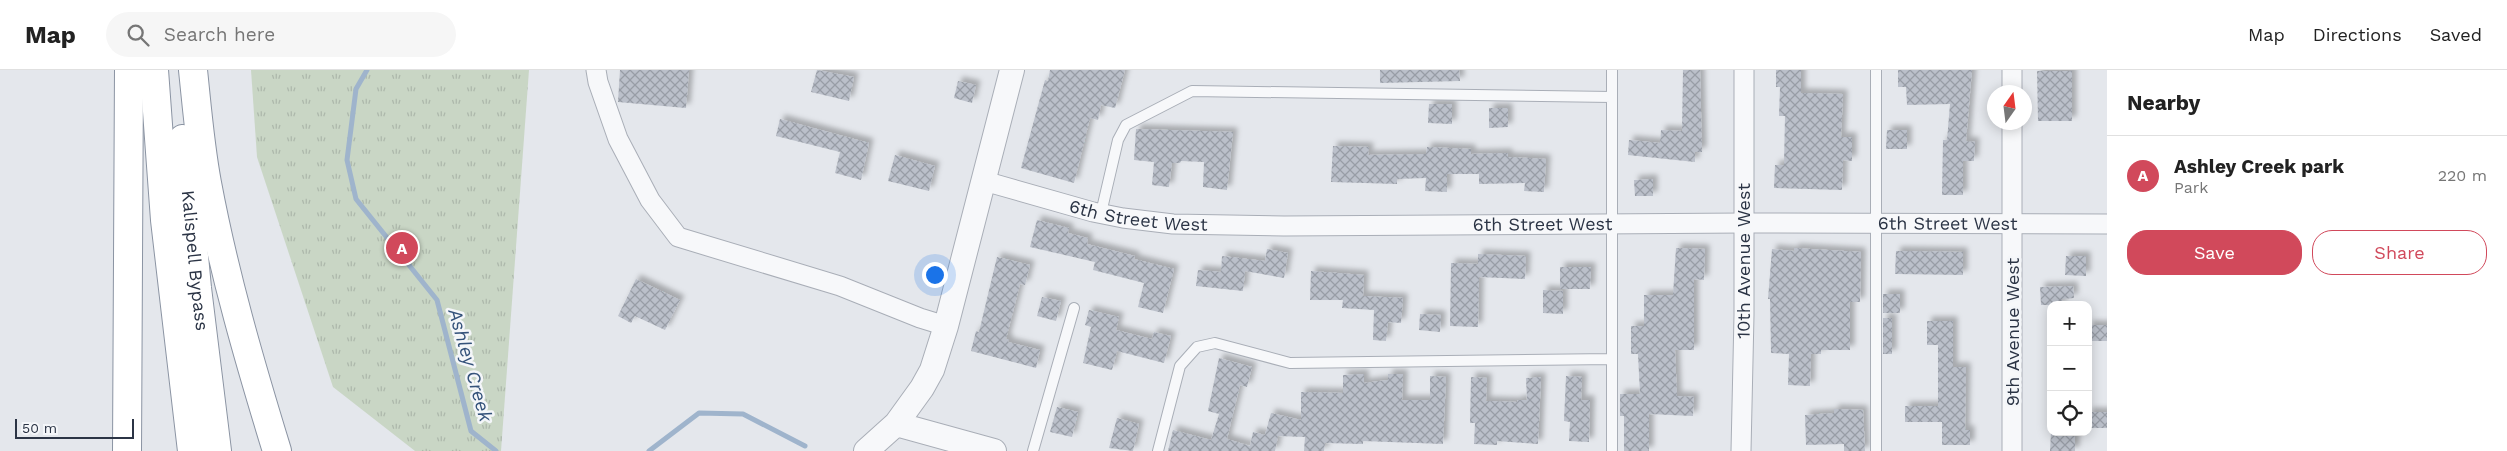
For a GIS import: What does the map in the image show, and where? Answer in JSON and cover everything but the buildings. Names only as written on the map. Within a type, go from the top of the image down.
[{"type":"highway","points":[[127,451],[129,70]]},
{"type":"highway","name":"Kalispell Bypass","points":[[154,70],[169,255],[192,451]]},
{"type":"highway","name":"Kalispell Bypass","points":[[178,70],[196,280],[217,451]]},
{"type":"highway","points":[[193,70],[201,148],[217,232],[245,348],[277,451]]},
{"type":"street","points":[[596,70],[598,82],[618,139],[650,200],[678,237],[840,286],[920,318],[946,326]]},
{"type":"street","points":[[866,451],[896,424],[922,388],[932,370],[946,326],[1012,70]]},
{"type":"street","name":"10th Avenue West","points":[[1741,451],[1744,315],[1744,70]]},
{"type":"street","points":[[2012,70],[2012,85]]},
{"type":"street","name":"9th Avenue West","points":[[2012,130],[2012,451]]},
{"type":"street","name":"6th Street West","points":[[984,181],[1101,213],[1173,224],[1294,226],[1744,222],[2107,224]]},
{"type":"street","points":[[896,424],[994,451]]},
{"type":"lane","points":[[1612,70],[1612,451]]},
{"type":"lane","points":[[1876,70],[1876,451]]},
{"type":"lane","points":[[1101,213],[1118,140],[1126,125],[1192,91],[1612,97]]},
{"type":"lane","points":[[1033,451],[1074,308]]},
{"type":"lane","points":[[1158,451],[1180,366],[1197,346],[1214,343],[1290,363],[1612,360]]},
{"type":"green space","points":[[251,70],[529,70],[501,451],[415,451],[333,387],[257,157]]},
{"type":"waterway","name":"Ashley Creek","points":[[367,70],[356,89],[347,160],[356,199],[437,300],[471,431],[496,451]]},
{"type":"waterway","name":"Ashley Creek","points":[[649,451],[699,413],[743,414],[805,446]]},
{"type":"place","name":"Ashley Creek park","points":[[402,248]]}]
